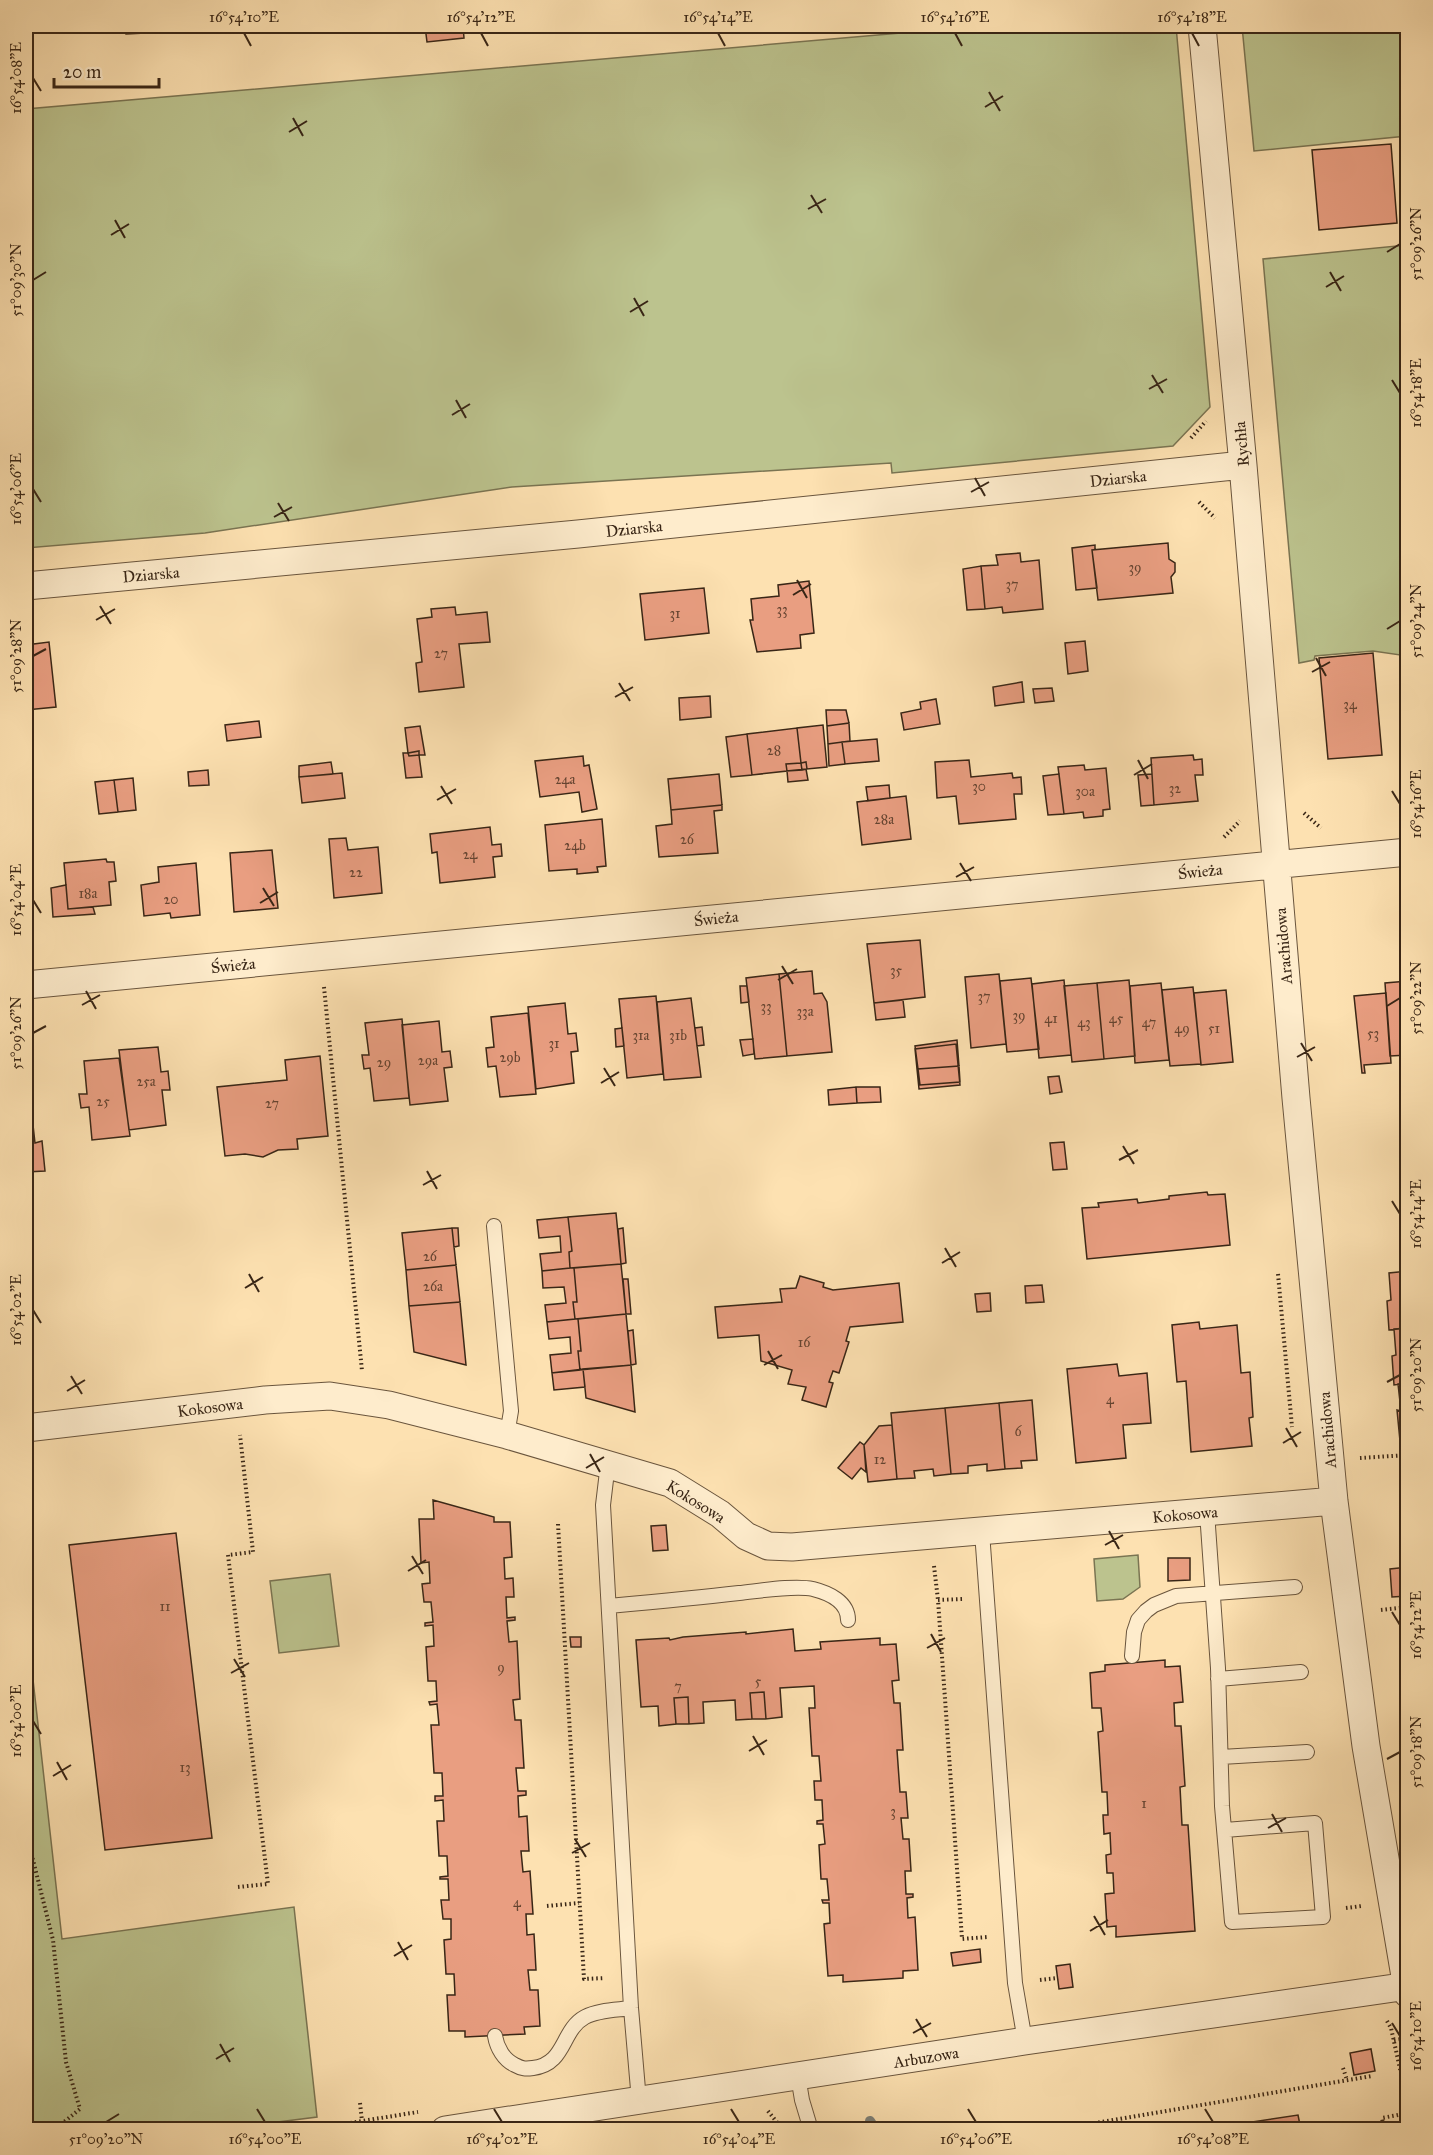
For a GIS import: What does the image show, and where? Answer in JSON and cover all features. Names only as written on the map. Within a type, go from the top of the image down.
[{"type":"street","name":"Rychła","points":[[1202,26],[1243,465],[1276,864]]},
{"type":"street","name":"Dziarska","points":[[26,586],[578,534],[1243,465]]},
{"type":"street","name":"Świeża","points":[[26,985],[1407,852]]},
{"type":"street","name":"Arachidowa","points":[[1276,864],[1334,1501],[1366,1746],[1407,1988]]},
{"type":"street","name":"Kokosowa","points":[[26,1428],[265,1400],[330,1396],[389,1405],[507,1435],[670,1482],[720,1514],[746,1536],[768,1546],[792,1547],[982,1532],[1334,1501]]},
{"type":"street","name":"Arbuzowa","points":[[445,2130],[1024,2041],[1407,1988]]},
{"type":"lane","points":[[494,1226],[511,1411],[507,1435]]},
{"type":"lane","points":[[608,1463],[603,1505],[629,1976],[639,2101]]},
{"type":"lane","points":[[1207,1512],[1225,1830],[1233,1922],[1323,1917],[1315,1823],[1225,1830]]},
{"type":"lane","points":[[982,1532],[1016,1990],[1024,2041]]},
{"type":"lane","points":[[1132,1656],[1134,1632],[1138,1620],[1146,1611],[1176,1596],[1295,1587]]},
{"type":"lane","points":[[609,1606],[766,1590],[811,1589],[829,1594],[841,1602],[848,1613],[848,1620]]},
{"type":"lane","points":[[1218,1679],[1301,1672]]},
{"type":"lane","points":[[1221,1757],[1306,1752]]},
{"type":"lane","points":[[495,2036],[496,2045],[512,2064],[522,2069],[536,2067],[547,2064],[561,2051],[568,2034],[584,2017],[631,2008]]},
{"type":"lane","points":[[798,2076],[811,2130]]},
{"type":"path","points":[[1193,497],[1225,527],[1248,525]]},
{"type":"path","points":[[1220,842],[1244,817]]},
{"type":"path","points":[[321,957],[363,1380],[361,1401]]},
{"type":"path","points":[[1278,1272],[1292,1428],[1298,1436]]},
{"type":"path","points":[[238,1887],[268,1884],[228,1555],[253,1552],[240,1433]]},
{"type":"path","points":[[1371,1458],[1407,1455]]},
{"type":"path","points":[[558,1524],[584,1979],[629,1976]]},
{"type":"path","points":[[933,1562],[939,1600],[962,1940],[1012,1935]]},
{"type":"path","points":[[939,1600],[986,1599]]},
{"type":"path","points":[[1382,1610],[1407,1607]]},
{"type":"path","points":[[26,1832],[53,1940],[66,2062],[80,2109],[54,2130]]},
{"type":"path","points":[[547,1906],[579,1903]]},
{"type":"path","points":[[1407,2037],[1394,2040],[1407,2105]]},
{"type":"path","points":[[1343,2067],[1347,2080]]},
{"type":"path","points":[[1054,2130],[1372,2076]]},
{"type":"path","points":[[360,2103],[362,2121]]},
{"type":"path","points":[[764,2106],[783,2130]]},
{"type":"path","points":[[1384,2130],[1382,2118],[1407,2113]]},
{"type":"green space","points":[[982,26],[1176,26],[1210,407],[1173,446],[892,473],[891,463],[512,487],[205,533],[26,548],[26,109]]},
{"type":"green space","points":[[1242,26],[1407,26],[1407,136],[1254,151]]},
{"type":"green space","points":[[1407,245],[1407,656],[1373,651],[1315,656],[1314,660],[1299,663],[1263,259]]},
{"type":"green space","points":[[1138,1555],[1140,1587],[1123,1599],[1097,1601],[1094,1559]]},
{"type":"green space","points":[[330,1574],[339,1646],[279,1653],[270,1581]]},
{"type":"green space","points":[[26,1617],[62,1939],[294,1907],[317,2117],[216,2130],[26,2129]]},
{"type":"building","points":[[26,26],[63,26],[64,29],[26,34]]},
{"type":"building","points":[[125,26],[144,26],[145,33],[126,34]]},
{"type":"building","points":[[425,26],[463,26],[464,38],[427,42]]},
{"type":"building","points":[[1391,144],[1397,223],[1319,230],[1312,150]]},
{"type":"building","points":[[1168,543],[1169,559],[1175,563],[1175,572],[1171,577],[1173,593],[1098,600],[1092,550]]},
{"type":"building","points":[[1095,545],[1095,550],[1092,550],[1097,588],[1076,590],[1072,548]]},
{"type":"building","points":[[1020,553],[1021,562],[1039,560],[1043,609],[1003,613],[1002,607],[985,609],[981,566],[998,565],[996,555]]},
{"type":"building","points":[[981,566],[985,609],[967,610],[963,569]]},
{"type":"building","points":[[809,581],[814,633],[800,635],[801,648],[757,652],[750,620],[753,620],[751,599],[779,596],[778,585]]},
{"type":"building","points":[[704,588],[709,633],[645,640],[640,594]]},
{"type":"building","points":[[455,607],[456,615],[487,612],[490,642],[459,644],[464,687],[419,692],[416,663],[422,662],[417,619],[432,617],[431,609]]},
{"type":"building","points":[[1085,641],[1088,671],[1068,674],[1065,643]]},
{"type":"building","points":[[49,642],[56,707],[26,710],[26,645]]},
{"type":"building","points":[[1373,653],[1382,755],[1328,759],[1319,658]]},
{"type":"building","points":[[1022,682],[1024,702],[995,706],[993,687]]},
{"type":"building","points":[[1052,688],[1054,701],[1035,703],[1033,689]]},
{"type":"building","points":[[710,696],[711,717],[680,720],[679,698]]},
{"type":"building","points":[[936,699],[940,724],[904,730],[901,713],[921,709],[920,702]]},
{"type":"building","points":[[826,710],[846,710],[849,723],[827,726]]},
{"type":"building","points":[[259,721],[261,737],[227,741],[225,725]]},
{"type":"building","points":[[849,723],[850,741],[828,744],[827,726]]},
{"type":"building","points":[[823,725],[827,767],[807,769],[806,762],[801,763],[797,728]]},
{"type":"building","points":[[420,726],[425,755],[419,755],[419,751],[408,753],[405,728]]},
{"type":"building","points":[[797,728],[801,763],[786,764],[787,771],[752,775],[747,734]]},
{"type":"building","points":[[747,734],[752,775],[731,777],[726,737]]},
{"type":"building","points":[[877,739],[879,761],[845,764],[842,742]]},
{"type":"building","points":[[842,742],[845,764],[829,766],[828,744]]},
{"type":"building","points":[[419,751],[419,755],[409,756],[408,753]]},
{"type":"building","points":[[403,753],[408,753],[409,756],[419,755],[422,777],[406,778]]},
{"type":"building","points":[[1193,755],[1194,760],[1202,759],[1203,775],[1195,775],[1198,801],[1154,805],[1151,758]]},
{"type":"building","points":[[583,756],[584,766],[589,765],[597,809],[582,812],[579,792],[540,797],[535,761]]},
{"type":"building","points":[[969,760],[971,777],[1012,773],[1013,778],[1021,777],[1022,794],[1014,794],[1016,819],[959,824],[956,796],[937,798],[935,762]]},
{"type":"building","points":[[331,762],[333,774],[299,777],[299,766]]},
{"type":"building","points":[[806,762],[807,769],[802,770],[801,763]]},
{"type":"building","points":[[801,763],[802,770],[787,771],[786,764]]},
{"type":"building","points":[[1084,765],[1085,770],[1106,768],[1110,809],[1103,810],[1103,816],[1084,818],[1083,812],[1064,814],[1058,767]]},
{"type":"building","points":[[806,769],[808,780],[788,782],[787,771]]},
{"type":"building","points":[[208,770],[209,785],[189,786],[188,772]]},
{"type":"building","points":[[342,773],[345,798],[302,803],[299,777]]},
{"type":"building","points":[[719,774],[722,805],[671,810],[668,779]]},
{"type":"building","points":[[1059,774],[1064,814],[1048,815],[1043,776]]},
{"type":"building","points":[[1152,774],[1154,805],[1141,806],[1138,775]]},
{"type":"building","points":[[133,778],[136,810],[118,812],[114,780]]},
{"type":"building","points":[[114,780],[118,812],[99,814],[95,782]]},
{"type":"building","points":[[889,785],[890,798],[868,801],[866,787]]},
{"type":"building","points":[[906,796],[911,839],[862,845],[857,802]]},
{"type":"building","points":[[722,805],[722,810],[714,811],[718,853],[659,857],[656,826],[672,824],[671,810]]},
{"type":"building","points":[[602,819],[606,866],[597,867],[598,872],[577,874],[577,869],[549,871],[545,825]]},
{"type":"building","points":[[490,827],[492,845],[501,844],[502,856],[493,857],[495,877],[440,883],[437,852],[432,853],[430,834]]},
{"type":"building","points":[[346,838],[348,850],[378,847],[382,893],[334,898],[329,839]]},
{"type":"building","points":[[272,850],[278,908],[234,912],[230,853]]},
{"type":"building","points":[[106,859],[107,862],[114,862],[116,881],[109,882],[111,905],[68,909],[64,863]]},
{"type":"building","points":[[196,863],[200,915],[171,918],[170,913],[144,916],[141,885],[159,882],[158,867]]},
{"type":"building","points":[[66,885],[68,909],[93,907],[95,914],[53,917],[51,888]]},
{"type":"building","points":[[920,940],[925,997],[874,1003],[867,944]]},
{"type":"building","points":[[812,971],[814,994],[822,993],[827,1002],[832,1052],[787,1056],[779,974]]},
{"type":"building","points":[[779,974],[787,1056],[755,1059],[746,978]]},
{"type":"building","points":[[999,974],[1006,1044],[971,1048],[965,977]]},
{"type":"building","points":[[1031,978],[1039,1049],[1007,1052],[1000,981]]},
{"type":"building","points":[[1064,980],[1071,1055],[1039,1058],[1032,984]]},
{"type":"building","points":[[1129,980],[1135,1056],[1104,1059],[1097,983]]},
{"type":"building","points":[[1408,981],[1408,1055],[1390,1056],[1385,983]]},
{"type":"building","points":[[1097,983],[1104,1059],[1072,1062],[1064,986]]},
{"type":"building","points":[[1161,983],[1169,1060],[1135,1063],[1130,986]]},
{"type":"building","points":[[740,986],[747,986],[749,1002],[741,1003]]},
{"type":"building","points":[[1193,987],[1201,1064],[1170,1066],[1162,990]]},
{"type":"building","points":[[1226,990],[1233,1062],[1201,1065],[1194,993]]},
{"type":"building","points":[[1386,993],[1391,1063],[1364,1065],[1365,1073],[1362,1073],[1354,996]]},
{"type":"building","points":[[656,996],[663,1074],[627,1078],[619,999]]},
{"type":"building","points":[[691,998],[701,1077],[664,1080],[657,1002]]},
{"type":"building","points":[[903,1000],[905,1017],[876,1020],[874,1003]]},
{"type":"building","points":[[565,1003],[568,1034],[576,1033],[578,1051],[571,1052],[574,1083],[536,1089],[528,1007]]},
{"type":"building","points":[[528,1013],[536,1094],[500,1097],[496,1066],[488,1067],[486,1048],[494,1047],[491,1017]]},
{"type":"building","points":[[402,1019],[409,1098],[374,1101],[370,1068],[364,1069],[362,1055],[369,1055],[365,1023]]},
{"type":"building","points":[[439,1021],[442,1052],[450,1051],[452,1067],[444,1068],[448,1101],[410,1105],[402,1025]]},
{"type":"building","points":[[702,1027],[704,1045],[697,1046],[695,1028]]},
{"type":"building","points":[[622,1028],[624,1046],[616,1047],[615,1029]]},
{"type":"building","points":[[753,1039],[754,1054],[743,1056],[740,1040]]},
{"type":"building","points":[[957,1040],[959,1066],[918,1069],[915,1046]]},
{"type":"building","points":[[956,1044],[960,1085],[919,1089],[915,1049]]},
{"type":"building","points":[[158,1047],[161,1072],[168,1071],[170,1090],[162,1090],[166,1125],[129,1130],[119,1050]]},
{"type":"building","points":[[320,1056],[328,1136],[297,1139],[298,1149],[278,1150],[263,1157],[245,1154],[225,1156],[217,1087],[287,1080],[285,1060]]},
{"type":"building","points":[[119,1058],[130,1136],[92,1140],[89,1107],[81,1108],[79,1094],[87,1094],[84,1061]]},
{"type":"building","points":[[959,1066],[960,1082],[920,1085],[918,1069]]},
{"type":"building","points":[[27,1071],[35,1143],[42,1141],[45,1171],[26,1172]]},
{"type":"building","points":[[1059,1076],[1062,1092],[1050,1094],[1048,1077]]},
{"type":"building","points":[[856,1087],[857,1103],[829,1105],[828,1090]]},
{"type":"building","points":[[856,1087],[880,1087],[881,1102],[857,1103]]},
{"type":"building","points":[[1064,1142],[1067,1169],[1053,1170],[1050,1143]]},
{"type":"building","points":[[1207,1192],[1208,1195],[1225,1194],[1230,1245],[1087,1259],[1082,1208],[1099,1207],[1098,1203],[1137,1199],[1138,1203],[1169,1199],[1169,1196]]},
{"type":"building","points":[[616,1213],[621,1264],[570,1268],[569,1252],[572,1251],[568,1217]]},
{"type":"building","points":[[568,1217],[572,1251],[569,1252],[570,1268],[542,1271],[540,1254],[561,1252],[560,1236],[539,1238],[537,1220]]},
{"type":"building","points":[[452,1228],[458,1228],[459,1246],[454,1247]]},
{"type":"building","points":[[452,1228],[456,1265],[406,1270],[402,1233]]},
{"type":"building","points":[[623,1228],[626,1263],[621,1264],[618,1229]]},
{"type":"building","points":[[621,1264],[626,1314],[575,1319],[573,1302],[577,1302],[574,1268]]},
{"type":"building","points":[[456,1265],[460,1302],[409,1306],[406,1270]]},
{"type":"building","points":[[574,1268],[577,1302],[573,1302],[575,1319],[547,1322],[545,1305],[566,1303],[564,1287],[543,1288],[542,1271]]},
{"type":"building","points":[[1408,1271],[1408,1328],[1389,1330],[1387,1301],[1391,1300],[1389,1273]]},
{"type":"building","points":[[800,1276],[824,1283],[823,1287],[833,1290],[899,1283],[903,1322],[850,1327],[846,1341],[849,1342],[839,1373],[833,1371],[829,1382],[833,1383],[826,1407],[802,1400],[806,1387],[788,1384],[792,1370],[761,1361],[759,1335],[718,1338],[715,1307],[782,1302],[780,1289],[796,1288]]},
{"type":"building","points":[[623,1279],[628,1279],[631,1314],[626,1314]]},
{"type":"building","points":[[1042,1285],[1044,1302],[1026,1303],[1025,1286]]},
{"type":"building","points":[[990,1293],[991,1311],[977,1312],[975,1294]]},
{"type":"building","points":[[460,1302],[466,1365],[414,1352],[409,1306]]},
{"type":"building","points":[[626,1314],[631,1365],[580,1370],[578,1319]]},
{"type":"building","points":[[578,1319],[580,1370],[552,1373],[550,1355],[571,1353],[570,1337],[549,1339],[547,1322]]},
{"type":"building","points":[[1199,1322],[1200,1329],[1237,1325],[1241,1373],[1250,1372],[1253,1417],[1249,1418],[1252,1446],[1191,1452],[1186,1381],[1177,1382],[1172,1325]]},
{"type":"building","points":[[1408,1328],[1408,1383],[1394,1385],[1392,1356],[1396,1355],[1394,1329]]},
{"type":"building","points":[[633,1330],[636,1364],[631,1365],[628,1331]]},
{"type":"building","points":[[1117,1364],[1119,1376],[1147,1373],[1151,1423],[1123,1425],[1126,1458],[1076,1463],[1067,1369]]},
{"type":"building","points":[[631,1365],[635,1412],[586,1398],[583,1369]]},
{"type":"building","points":[[583,1369],[585,1387],[554,1390],[552,1373]]},
{"type":"building","points":[[1408,1383],[1408,1440],[1400,1441],[1397,1410],[1401,1411],[1398,1384]]},
{"type":"building","points":[[1032,1400],[1037,1460],[1021,1461],[1022,1468],[1005,1469],[999,1403]]},
{"type":"building","points":[[999,1403],[1005,1469],[987,1471],[987,1464],[968,1466],[968,1473],[951,1474],[945,1408]]},
{"type":"building","points":[[945,1408],[951,1474],[934,1476],[933,1469],[914,1471],[915,1478],[897,1479],[891,1413]]},
{"type":"building","points":[[892,1425],[897,1479],[868,1482],[864,1445],[879,1426]]},
{"type":"building","points":[[860,1442],[864,1445],[866,1472],[861,1468],[852,1479],[838,1468]]},
{"type":"building","points":[[433,1500],[494,1517],[494,1522],[510,1522],[512,1557],[504,1558],[505,1579],[513,1578],[514,1597],[506,1597],[507,1618],[515,1617],[515,1620],[507,1621],[509,1642],[517,1641],[520,1699],[513,1700],[515,1720],[521,1720],[524,1768],[516,1768],[518,1791],[526,1791],[526,1795],[518,1796],[519,1817],[527,1816],[529,1851],[521,1851],[523,1872],[530,1871],[533,1914],[526,1914],[527,1935],[534,1934],[536,1970],[528,1970],[530,1990],[538,1990],[540,2026],[524,2027],[525,2034],[465,2037],[465,2031],[449,2031],[447,1995],[455,1995],[454,1974],[446,1974],[444,1940],[451,1939],[451,1919],[443,1919],[441,1900],[449,1900],[448,1879],[440,1879],[440,1877],[448,1876],[447,1856],[439,1856],[437,1821],[444,1821],[443,1800],[435,1801],[435,1796],[443,1796],[442,1773],[434,1773],[431,1725],[439,1725],[437,1704],[430,1705],[429,1702],[437,1701],[436,1681],[428,1681],[426,1647],[434,1646],[433,1625],[425,1626],[425,1623],[433,1622],[431,1602],[424,1602],[422,1584],[430,1583],[429,1562],[421,1563],[419,1519],[434,1519]]},
{"type":"building","points":[[666,1525],[668,1550],[653,1551],[651,1526]]},
{"type":"building","points":[[176,1533],[212,1838],[105,1850],[69,1545]]},
{"type":"building","points":[[1168,1558],[1190,1558],[1190,1580],[1168,1581]]},
{"type":"building","points":[[1408,1567],[1408,1596],[1392,1597],[1390,1569]]},
{"type":"building","points":[[793,1629],[795,1651],[821,1649],[820,1642],[880,1638],[880,1645],[896,1644],[899,1680],[892,1681],[894,1703],[900,1703],[903,1750],[897,1750],[900,1792],[906,1792],[908,1818],[901,1818],[903,1839],[909,1839],[911,1871],[905,1871],[906,1894],[913,1894],[913,1897],[907,1898],[908,1918],[915,1917],[918,1970],[903,1971],[903,1978],[843,1982],[843,1975],[828,1976],[824,1924],[830,1923],[829,1903],[823,1903],[822,1900],[829,1900],[827,1879],[821,1879],[819,1845],[825,1844],[823,1824],[817,1824],[817,1821],[823,1820],[822,1800],[815,1800],[814,1781],[821,1781],[819,1756],[812,1756],[809,1708],[815,1708],[814,1686],[780,1688],[782,1717],[766,1719],[764,1692],[750,1693],[752,1719],[736,1720],[735,1700],[703,1702],[704,1723],[689,1724],[688,1697],[674,1698],[676,1724],[659,1726],[658,1706],[641,1707],[636,1640],[669,1638],[670,1640],[683,1637]]},
{"type":"building","points":[[570,1637],[581,1637],[581,1647],[571,1647]]},
{"type":"building","points":[[1165,1660],[1165,1667],[1180,1666],[1183,1702],[1174,1703],[1175,1726],[1181,1726],[1185,1786],[1180,1787],[1182,1825],[1188,1825],[1195,1931],[1116,1937],[1116,1926],[1107,1927],[1105,1894],[1114,1893],[1113,1873],[1107,1873],[1106,1855],[1111,1854],[1110,1833],[1104,1834],[1103,1815],[1108,1815],[1107,1792],[1102,1792],[1098,1732],[1103,1731],[1101,1708],[1092,1708],[1090,1673],[1105,1671],[1105,1665]]},
{"type":"building","points":[[764,1692],[766,1719],[752,1719],[750,1693]]},
{"type":"building","points":[[688,1697],[689,1724],[676,1724],[674,1698]]},
{"type":"building","points":[[980,1949],[981,1962],[953,1966],[951,1953]]},
{"type":"building","points":[[1070,1964],[1073,1987],[1059,1989],[1056,1966]]},
{"type":"building","points":[[1371,2049],[1375,2071],[1354,2075],[1350,2053]]},
{"type":"building","points":[[1298,2115],[1301,2130],[1199,2130]]},
{"type":"waterway","points":[[870,2121],[876,2130]]}]
